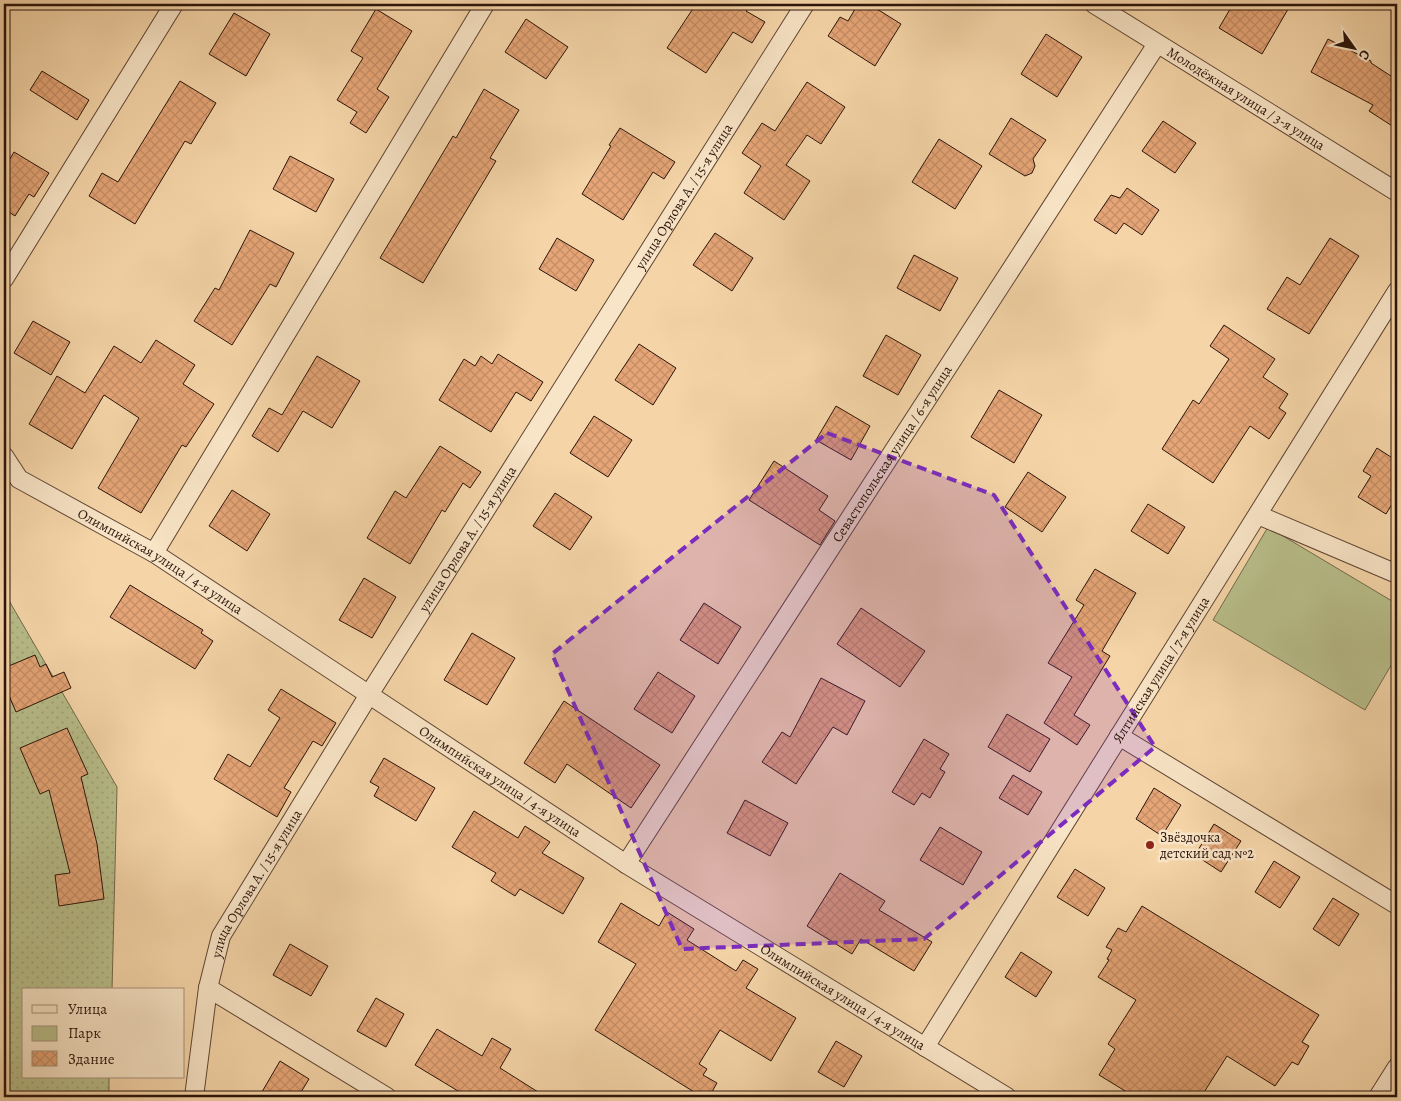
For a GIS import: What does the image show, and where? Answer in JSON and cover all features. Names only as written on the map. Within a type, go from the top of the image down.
[{"type":"street","points":[[4,279],[174,4]]},
{"type":"street","points":[[154,553],[485,4]]},
{"type":"street","name":"улица Орлова А. / 15-я улица","points":[[194,1097],[208,988],[221,936],[370,693],[805,4]]},
{"type":"street","name":"Молодёжная улица / 3-я улица","points":[[1094,4],[1397,192]]},
{"type":"street","name":"Севастопольская улица / 6-я улица","points":[[626,864],[1157,44]]},
{"type":"street","name":"Ялтинская улица / 7-я улица","points":[[924,1047],[1397,291]]},
{"type":"street","name":"Олимпийская улица / 4-я улица","points":[[4,456],[20,479],[154,553],[370,693],[626,864],[1007,1097]]},
{"type":"street","points":[[1258,515],[1397,574]]},
{"type":"street","points":[[1119,736],[1397,905]]},
{"type":"street","points":[[208,988],[387,1097]]},
{"type":"street","points":[[1378,1097],[1397,1067]]},
{"type":"highlighted area","points":[[827,433],[994,495],[1155,747],[924,939],[682,949],[552,654]]},
{"type":"green space","points":[[1268,527],[1397,604],[1397,655],[1365,710],[1213,620]]},
{"type":"green space","points":[[4,592],[117,787],[112,988],[22,988],[22,1078],[109,1078],[109,1097],[4,1097]]},
{"type":"building","points":[[696,4],[752,4],[746,11],[765,22],[752,43],[733,32],[706,73],[667,48]]},
{"type":"building","points":[[858,4],[869,4],[901,24],[875,66],[828,36],[840,17],[848,21]]},
{"type":"building","points":[[1233,4],[1291,4],[1262,54],[1219,28]]},
{"type":"building","points":[[376,9],[412,31],[377,89],[389,97],[366,133],[350,123],[357,112],[337,100],[363,58],[351,51]]},
{"type":"building","points":[[234,13],[270,34],[246,76],[209,54]]},
{"type":"building","points":[[526,19],[568,47],[546,79],[505,52]]},
{"type":"building","points":[[1046,34],[1082,57],[1057,97],[1021,74]]},
{"type":"building","points":[[1328,39],[1371,61],[1371,63],[1397,80],[1397,129],[1369,111],[1373,105],[1311,72]]},
{"type":"building","points":[[42,71],[89,100],[77,120],[30,90]]},
{"type":"building","points":[[180,81],[216,103],[191,144],[185,141],[135,224],[89,196],[102,173],[118,182]]},
{"type":"building","points":[[807,82],[845,107],[821,144],[807,135],[786,165],[810,181],[784,220],[744,193],[761,166],[742,153],[762,123],[775,131]]},
{"type":"building","points":[[484,89],[519,110],[490,158],[496,161],[423,283],[380,258],[453,136],[456,138]]},
{"type":"building","points":[[1011,118],[1046,140],[1033,159],[1035,166],[1032,173],[1025,176],[989,154]]},
{"type":"building","points":[[1163,121],[1196,143],[1175,173],[1142,151]]},
{"type":"building","points":[[620,128],[675,162],[664,179],[653,172],[623,220],[582,194]]},
{"type":"building","points":[[939,139],[982,166],[955,209],[912,182]]},
{"type":"building","points":[[14,152],[49,173],[34,197],[29,194],[15,216],[4,209],[4,169]]},
{"type":"building","points":[[290,156],[334,179],[316,212],[273,189]]},
{"type":"building","points":[[1127,188],[1159,210],[1142,235],[1124,223],[1116,234],[1094,220],[1111,195],[1120,198]]},
{"type":"building","points":[[250,230],[294,253],[276,287],[270,284],[232,345],[194,321],[215,288],[219,290]]},
{"type":"building","points":[[715,233],[753,258],[732,291],[693,265]]},
{"type":"building","points":[[557,238],[594,260],[576,291],[539,269]]},
{"type":"building","points":[[1330,238],[1359,256],[1309,334],[1267,309],[1287,277],[1300,285]]},
{"type":"building","points":[[914,255],[958,278],[940,311],[897,288]]},
{"type":"building","points":[[33,321],[70,342],[51,375],[14,353]]},
{"type":"building","points":[[1224,325],[1275,359],[1263,377],[1288,394],[1279,408],[1286,413],[1269,439],[1250,426],[1213,483],[1162,449],[1193,400],[1199,404],[1229,359],[1210,346]]},
{"type":"building","points":[[886,335],[921,355],[898,395],[863,376]]},
{"type":"building","points":[[156,340],[195,365],[183,384],[214,404],[186,447],[182,445],[141,513],[98,488],[139,418],[104,395],[72,449],[29,424],[57,376],[85,393],[114,346],[141,363]]},
{"type":"building","points":[[639,344],[676,368],[653,405],[615,380]]},
{"type":"building","points":[[498,354],[543,382],[531,401],[516,392],[491,432],[439,400],[464,359],[475,366],[481,356],[492,364]]},
{"type":"building","points":[[317,356],[360,381],[332,428],[303,411],[278,452],[252,436],[269,408],[282,415]]},
{"type":"building","points":[[999,390],[1042,415],[1014,463],[971,437]]},
{"type":"building","points":[[836,406],[870,426],[851,460],[816,440]]},
{"type":"building","points":[[594,416],[632,440],[608,477],[570,453]]},
{"type":"building","points":[[440,446],[481,472],[470,488],[463,483],[445,512],[442,510],[410,564],[367,538],[395,491],[406,498]]},
{"type":"building","points":[[1377,448],[1397,461],[1397,496],[1386,514],[1358,497],[1371,476],[1363,471]]},
{"type":"building","points":[[774,461],[828,496],[819,510],[835,521],[820,545],[749,500]]},
{"type":"building","points":[[1028,472],[1066,497],[1042,532],[1005,507]]},
{"type":"building","points":[[232,490],[270,514],[247,551],[209,526]]},
{"type":"building","points":[[555,493],[592,517],[570,550],[533,526]]},
{"type":"building","points":[[1148,504],[1185,527],[1168,554],[1131,531]]},
{"type":"building","points":[[1095,569],[1136,593],[1102,651],[1110,656],[1074,715],[1090,725],[1077,745],[1044,723],[1072,677],[1048,663],[1084,605],[1076,600]]},
{"type":"building","points":[[364,578],[396,597],[372,638],[339,620]]},
{"type":"building","points":[[130,585],[203,630],[201,633],[213,641],[195,669],[110,617]]},
{"type":"building","points":[[704,603],[741,627],[718,664],[680,640]]},
{"type":"building","points":[[861,608],[925,651],[900,687],[837,644]]},
{"type":"building","points":[[472,633],[515,658],[487,705],[444,680]]},
{"type":"building","points":[[35,655],[40,667],[46,664],[52,677],[64,672],[71,688],[16,712],[4,684],[4,668]]},
{"type":"building","points":[[658,672],[695,696],[672,733],[634,709]]},
{"type":"building","points":[[821,678],[865,701],[847,735],[833,727],[796,784],[762,762],[782,732],[790,737]]},
{"type":"building","points":[[281,689],[336,723],[322,746],[313,741],[284,788],[291,792],[277,817],[214,779],[228,754],[250,767],[280,718],[268,710]]},
{"type":"building","points":[[564,701],[660,765],[631,808],[567,764],[555,783],[524,763]]},
{"type":"building","points":[[1007,714],[1050,739],[1030,772],[988,747]]},
{"type":"building","points":[[67,728],[88,774],[81,777],[97,844],[104,899],[59,906],[55,875],[70,873],[49,790],[40,794],[20,748]]},
{"type":"building","points":[[924,739],[949,754],[940,769],[945,772],[930,798],[922,793],[914,805],[892,792]]},
{"type":"building","points":[[384,758],[435,788],[416,821],[374,796],[379,787],[370,782]]},
{"type":"building","points":[[1013,775],[1042,792],[1028,815],[999,798]]},
{"type":"building","points":[[1154,788],[1181,805],[1162,836],[1136,819]]},
{"type":"building","points":[[745,800],[788,823],[770,856],[727,833]]},
{"type":"building","points":[[474,811],[518,838],[525,826],[550,842],[542,853],[584,878],[563,914],[520,889],[515,896],[491,881],[496,873],[452,847]]},
{"type":"building","points":[[1214,824],[1241,841],[1221,872],[1195,855]]},
{"type":"building","points":[[940,827],[982,852],[963,885],[920,860]]},
{"type":"building","points":[[1274,861],[1300,877],[1280,908],[1255,892]]},
{"type":"building","points":[[1075,869],[1105,888],[1088,916],[1057,897]]},
{"type":"building","points":[[840,873],[885,901],[879,910],[932,942],[914,971],[861,939],[852,954],[807,926]]},
{"type":"building","points":[[1333,898],[1359,914],[1339,946],[1313,929]]},
{"type":"building","points":[[621,903],[659,926],[667,912],[694,929],[687,940],[736,971],[743,960],[758,969],[746,988],[796,1018],[771,1061],[720,1030],[699,1064],[707,1069],[703,1075],[717,1083],[709,1097],[702,1097],[595,1030],[636,964],[598,942]]},
{"type":"building","points":[[1142,906],[1319,1015],[1302,1042],[1309,1046],[1298,1065],[1292,1062],[1275,1086],[1227,1056],[1201,1097],[1135,1097],[1099,1075],[1115,1049],[1108,1044],[1136,1000],[1098,977],[1109,960],[1107,959],[1112,950],[1106,947],[1118,928],[1126,932]]},
{"type":"building","points":[[290,944],[328,966],[311,996],[273,975]]},
{"type":"building","points":[[1021,952],[1052,972],[1036,997],[1005,977]]},
{"type":"building","points":[[376,998],[404,1014],[386,1047],[357,1031]]},
{"type":"building","points":[[437,1029],[482,1056],[492,1038],[511,1049],[500,1068],[546,1097],[468,1097],[415,1065]]},
{"type":"building","points":[[836,1041],[862,1056],[844,1087],[818,1072]]},
{"type":"building","points":[[280,1061],[309,1079],[298,1097],[259,1097]]},
{"type":"place","name":"Звёздочка детский сад №2","points":[[1150,845]]}]
